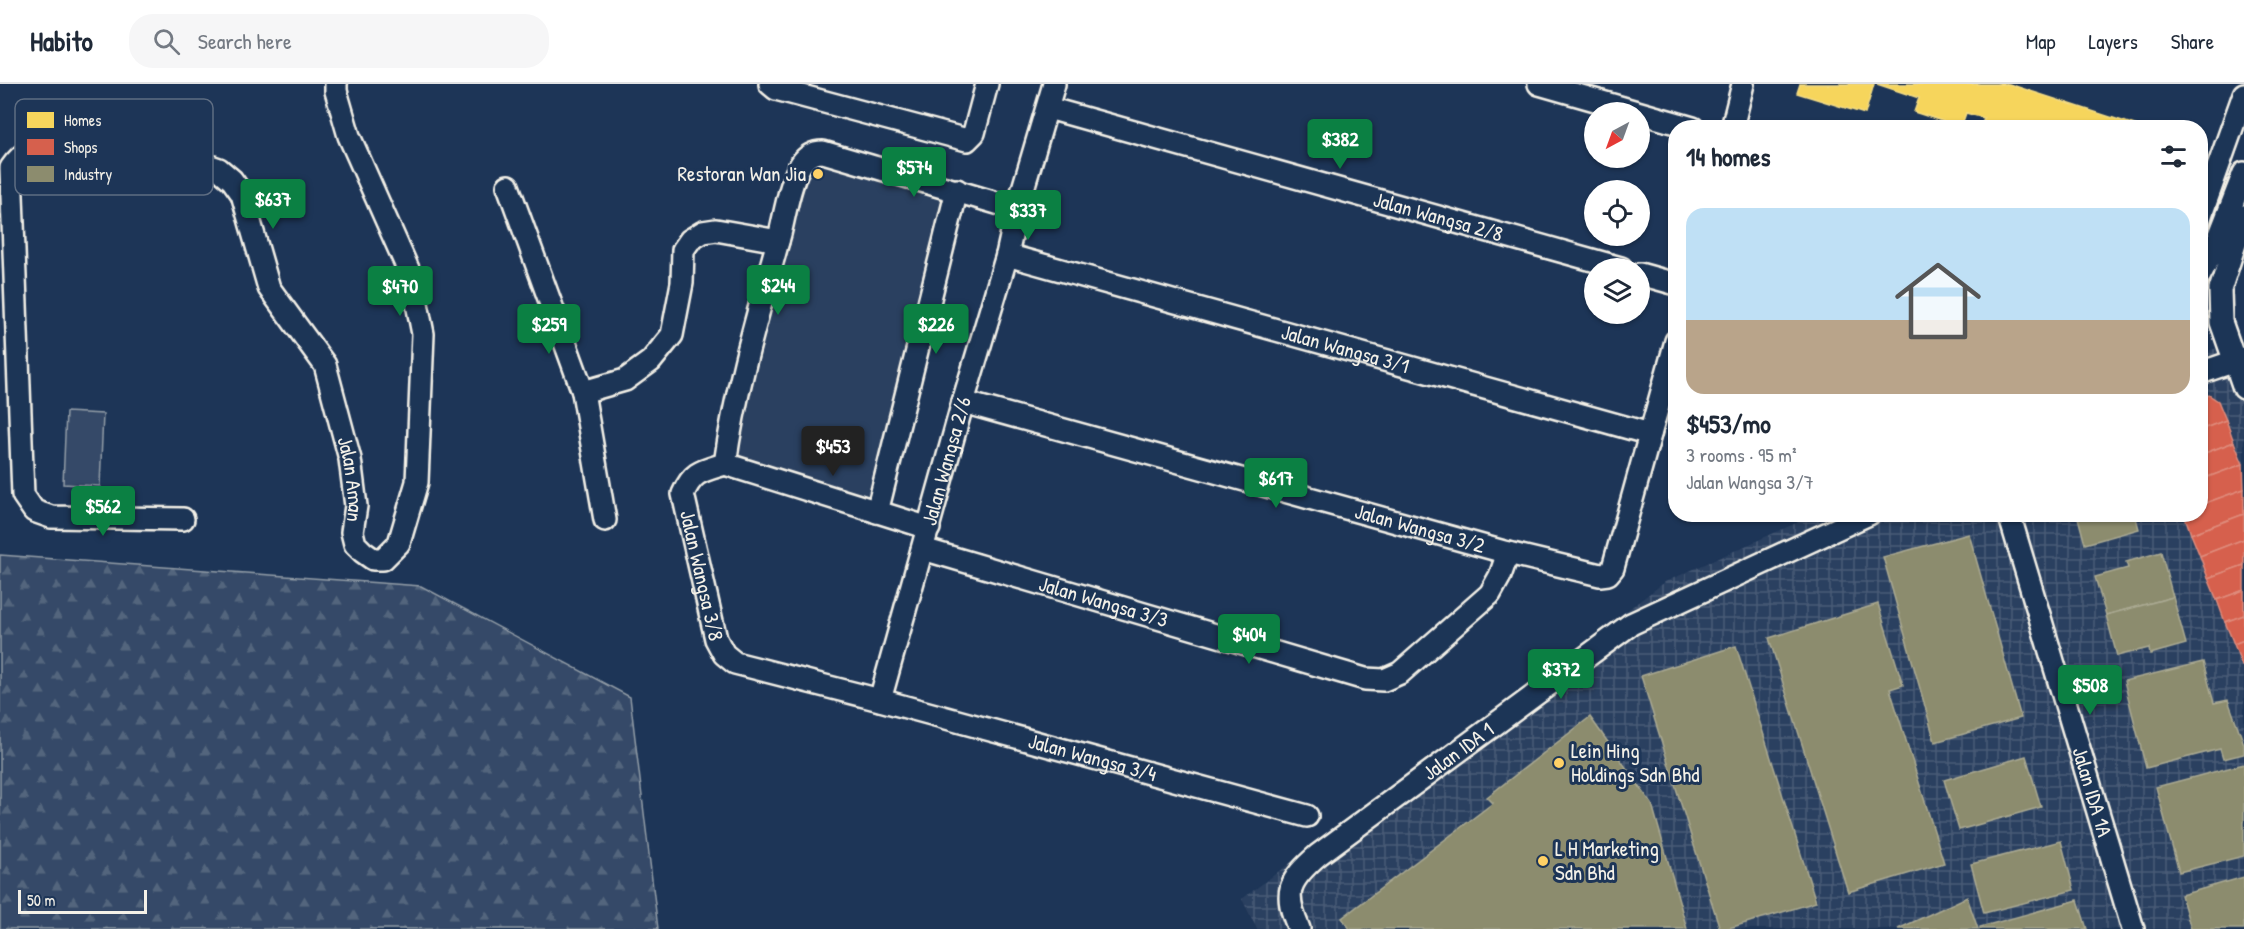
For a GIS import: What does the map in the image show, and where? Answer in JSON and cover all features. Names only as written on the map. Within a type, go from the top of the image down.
[{"type":"street","name":"Jalan Aman","points":[[213,168],[232,180],[242,194],[269,288],[325,365],[350,459],[356,506],[352,532],[355,544],[373,559],[383,559],[399,543],[417,482],[423,334],[412,278],[349,136],[336,84]]},
{"type":"street","points":[[770,84],[786,92],[967,140],[974,133],[987,84]]},
{"type":"street","name":"Jalan Wangsa 2/6","points":[[880,700],[1054,84]]},
{"type":"street","points":[[1539,84],[1584,90],[1670,120]]},
{"type":"street","points":[[1734,120],[1743,84]]},
{"type":"street","points":[[2208,195],[2244,94]]},
{"type":"street","name":"Jalan Wangsa 2/8","points":[[1048,108],[1585,258]]},
{"type":"street","points":[[929,528],[725,464],[732,417],[778,241],[798,170],[808,156],[815,152],[823,152],[1017,209]]},
{"type":"street","name":"Jalan Aman","points":[[15,163],[11,168],[23,495],[34,511],[51,517],[183,519]]},
{"type":"street","points":[[2208,260],[2216,245],[2244,173]]},
{"type":"street","points":[[508,186],[583,392],[605,520]]},
{"type":"street","points":[[877,512],[957,190]]},
{"type":"street","points":[[2244,216],[2220,291],[2221,322],[2239,360],[2244,388]]},
{"type":"street","points":[[583,392],[626,380],[651,361],[672,335],[682,284],[683,250],[690,240],[703,232],[716,230],[778,241]]},
{"type":"street","name":"Jalan Wangsa 3/1","points":[[1007,255],[1650,434]]},
{"type":"street","points":[[1650,277],[1668,282]]},
{"type":"street","points":[[2208,370],[2239,360]]},
{"type":"street","points":[[1650,434],[1668,370]]},
{"type":"street","name":"Jalan Wangsa 3/2","points":[[963,402],[1508,554],[1600,575],[1608,574],[1613,568],[1650,434]]},
{"type":"street","name":"Jalan Wangsa 3/8","points":[[725,464],[700,471],[689,479],[683,494],[712,625],[724,654],[735,663],[754,669],[880,700]]},
{"type":"street","name":"Jalan IDA 1","points":[[1299,929],[1290,907],[1289,895],[1294,880],[1301,869],[1327,848],[1631,624],[1839,522]]},
{"type":"street","name":"Jalan IDA 1A","points":[[2011,522],[2133,929]]},
{"type":"street","name":"Jalan Wangsa 3/3","points":[[923,549],[1365,679],[1384,680],[1400,673],[1490,594],[1508,554]]},
{"type":"street","name":"Jalan Wangsa 3/4","points":[[880,700],[1307,816]]},
{"type":"shaded area","points":[[819,160],[949,194],[872,504],[731,459],[807,168]]},
{"type":"shaded area","points":[[2244,340],[2244,929],[1257,929],[1242,899],[1665,582],[1798,522],[2208,522],[2208,351]]},
{"type":"green space","points":[[66,412],[103,414],[100,486],[63,484]]},
{"type":"green space","points":[[0,555],[421,586],[630,697],[658,929],[0,929]]},
{"type":"building: Homes","points":[[1800,84],[1874,84],[1865,114],[1797,93]]},
{"type":"building: Homes","points":[[1877,84],[2009,84],[2119,120],[1983,120],[1984,118],[1966,113],[1964,120],[1939,120],[1914,112],[1919,98]]},
{"type":"building: Shops","points":[[2208,395],[2218,401],[2226,420],[2208,427]]},
{"type":"building: Shops","points":[[2226,420],[2234,442],[2208,452],[2208,427]]},
{"type":"building: Shops","points":[[2234,442],[2243,464],[2208,477],[2208,452]]},
{"type":"building: Shops","points":[[2243,464],[2244,489],[2208,502],[2208,477]]},
{"type":"building: Shops","points":[[2244,489],[2244,514],[2191,534],[2187,522],[2208,522],[2208,502]]},
{"type":"building: Shops","points":[[2244,514],[2244,539],[2200,556],[2191,534]]},
{"type":"building: Shops","points":[[2244,539],[2244,565],[2208,578],[2200,556]]},
{"type":"building: Shops","points":[[2244,565],[2244,590],[2217,600],[2208,578]]},
{"type":"building: Shops","points":[[2244,590],[2244,615],[2225,622],[2217,600]]},
{"type":"building: Shops","points":[[2244,615],[2244,640],[2234,644],[2225,622]]},
{"type":"building: Shops","points":[[2244,640],[2244,666],[2242,666],[2234,644]]},
{"type":"building: Industry","points":[[2079,522],[2137,522],[2139,529],[2085,544]]},
{"type":"building: Industry","points":[[1969,534],[2021,718],[1935,742],[1883,557]]},
{"type":"building: Industry","points":[[2161,552],[2173,597],[2106,615],[2095,577],[2128,568],[2126,562]]},
{"type":"building: Industry","points":[[2173,597],[2186,644],[2150,654],[2149,648],[2117,656],[2106,615]]},
{"type":"building: Industry","points":[[1878,604],[1903,685],[1890,689],[1944,863],[1848,892],[1769,638]]},
{"type":"building: Industry","points":[[1736,646],[1816,902],[1720,929],[1641,676]]},
{"type":"building: Industry","points":[[2203,662],[2214,703],[2228,700],[2244,744],[2244,754],[2223,759],[2220,749],[2146,768],[2124,681]]},
{"type":"building: Industry","name":"L H Marketing Sdn Bhd","points":[[1590,717],[1652,804],[1687,929],[1350,929],[1342,918],[1493,803],[1487,797]]},
{"type":"building: Industry","points":[[2026,756],[2041,807],[1959,830],[1944,780]]},
{"type":"building: Industry","points":[[2244,764],[2244,856],[2179,872],[2156,787]]},
{"type":"building: Industry","points":[[2061,841],[2074,890],[1984,913],[1971,864]]},
{"type":"building: Industry","points":[[2244,877],[2244,929],[2191,929],[2181,895]]},
{"type":"building: Industry","points":[[1967,897],[1978,929],[1898,929]]},
{"type":"building: Industry","points":[[2078,900],[2087,929],[1980,929],[1980,927]]},
{"type":"place","name":"Restoran Wan Jia","points":[[818,174]]},
{"type":"place","name":"Lein Hing Holdings Sdn Bhd","points":[[1559,763]]},
{"type":"place","name":"L H Marketing Sdn Bhd","points":[[1543,861]]}]
